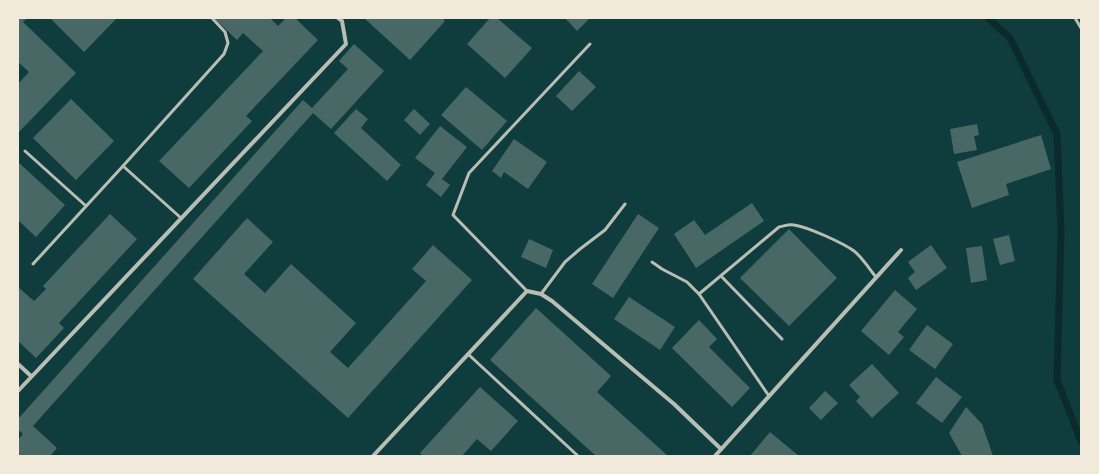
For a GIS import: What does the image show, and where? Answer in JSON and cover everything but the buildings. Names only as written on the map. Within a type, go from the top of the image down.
[{"type":"street","points":[[18,390],[346,44],[342,21],[338,18]]},
{"type":"street","points":[[715,456],[901,250]]},
{"type":"street","points":[[373,456],[527,291],[541,294],[552,301],[674,404],[721,449]]},
{"type":"street","points":[[18,364],[31,376]]},
{"type":"lane","points":[[33,264],[224,54],[228,43],[225,32],[212,18]]},
{"type":"lane","points":[[1075,18],[1081,28]]},
{"type":"lane","points":[[527,291],[453,215],[468,173],[590,44]]},
{"type":"lane","points":[[25,151],[86,206]]},
{"type":"lane","points":[[123,166],[181,218]]},
{"type":"lane","points":[[541,294],[565,262],[605,230],[625,204]]},
{"type":"lane","points":[[699,294],[779,227],[786,225],[794,225],[819,233],[843,244],[855,252],[876,277]]},
{"type":"lane","points":[[652,262],[687,282],[699,294],[769,396]]},
{"type":"lane","points":[[721,276],[782,339]]},
{"type":"lane","points":[[468,354],[578,456]]},
{"type":"waterway","points":[[988,18],[1010,38],[1057,134],[1061,232],[1057,380],[1081,441]]}]
